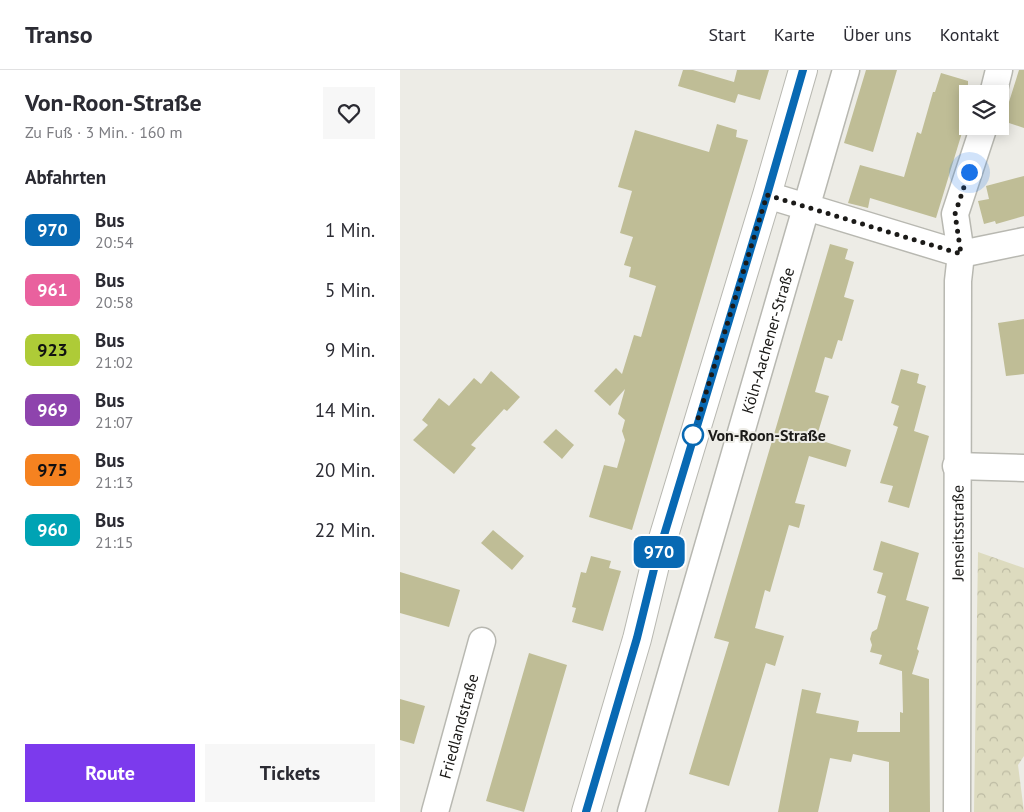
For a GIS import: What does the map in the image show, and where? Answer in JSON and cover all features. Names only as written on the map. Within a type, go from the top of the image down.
[{"type":"main road","points":[[586,812],[637,638],[655,565],[803,70]]},
{"type":"street","name":"Köln-Aachener-Straße","points":[[631,812],[846,70]]},
{"type":"street","points":[[995,85],[999,70]]},
{"type":"street","points":[[961,254],[955,214],[981,135]]},
{"type":"street","points":[[767,195],[961,254],[1024,241]]},
{"type":"street","name":"Jenseitsstraße","points":[[957,812],[956,466],[958,281],[961,254]]},
{"type":"street","points":[[956,466],[1024,468]]},
{"type":"street","name":"Friedlandstraße","points":[[435,812],[482,641]]},
{"type":"green space","points":[[978,552],[1024,568],[1024,756],[1018,765],[1024,812],[974,812]]},
{"type":"building","points":[[683,70],[693,70],[734,82],[737,70],[769,70],[760,100],[738,94],[735,103],[678,86]]},
{"type":"building","points":[[866,70],[897,70],[873,152],[844,143]]},
{"type":"building","points":[[1019,70],[1024,70],[1024,128],[1009,123],[1009,102]]},
{"type":"building","points":[[941,73],[968,81],[968,85],[959,85],[959,135],[961,135],[936,218],[870,198],[868,208],[848,203],[860,165],[904,177],[917,132],[921,134],[933,92],[935,92]]},
{"type":"building","points":[[717,124],[737,130],[736,137],[748,140],[632,530],[589,517],[604,465],[617,468],[625,440],[622,431],[625,420],[618,414],[625,389],[610,406],[594,391],[616,368],[622,374],[634,335],[641,337],[656,286],[629,277],[631,267],[624,265],[633,237],[620,233],[632,191],[618,187],[635,130],[709,152]]},
{"type":"building","points":[[1024,176],[1024,216],[996,224],[995,221],[984,224],[978,201],[989,199],[986,186]]},
{"type":"building","points":[[830,244],[848,249],[845,259],[854,262],[844,297],[854,300],[842,341],[838,340],[832,359],[825,357],[815,392],[829,396],[816,439],[851,450],[846,467],[809,456],[795,503],[805,505],[799,528],[789,525],[770,592],[765,590],[755,628],[784,636],[775,666],[766,663],[729,786],[689,774],[729,642],[714,638]]},
{"type":"building","points":[[1024,319],[1024,374],[1006,376],[998,323]]},
{"type":"building","points":[[901,369],[919,374],[917,383],[926,386],[914,431],[929,436],[909,508],[888,502],[893,486],[880,483],[898,427],[893,425],[899,406],[891,403]]},
{"type":"building","points":[[491,371],[520,397],[507,411],[504,409],[471,445],[476,448],[454,474],[413,440],[428,425],[422,420],[439,398],[449,406],[474,378],[481,384]]},
{"type":"building","points":[[556,429],[574,445],[562,459],[543,442]]},
{"type":"building","points":[[493,530],[524,556],[512,570],[481,543]]},
{"type":"building","points":[[881,541],[919,553],[906,600],[929,607],[912,674],[929,679],[930,812],[889,812],[889,762],[853,754],[851,762],[830,758],[818,812],[778,812],[802,689],[821,693],[816,713],[859,721],[857,732],[900,732],[900,712],[903,713],[902,671],[879,664],[882,655],[870,652],[872,632],[877,629],[886,596],[877,593],[883,573],[873,570]]},
{"type":"building","points":[[591,556],[611,561],[609,568],[621,571],[603,631],[572,622],[576,608],[572,607],[581,572],[586,573]]},
{"type":"building","points":[[400,572],[460,590],[449,627],[400,613]]},
{"type":"building","points":[[529,653],[567,665],[524,812],[486,801]]},
{"type":"building","points":[[400,699],[425,706],[414,744],[400,740]]},
{"type":"bus line","name":"970","points":[[586,812],[637,638],[655,565],[803,70]]},
{"type":"place","name":"Von-Roon-Straße","points":[[693,435]]},
{"type":"route","points":[[693,435],[767,195],[961,254],[955,214],[969,172]]}]
